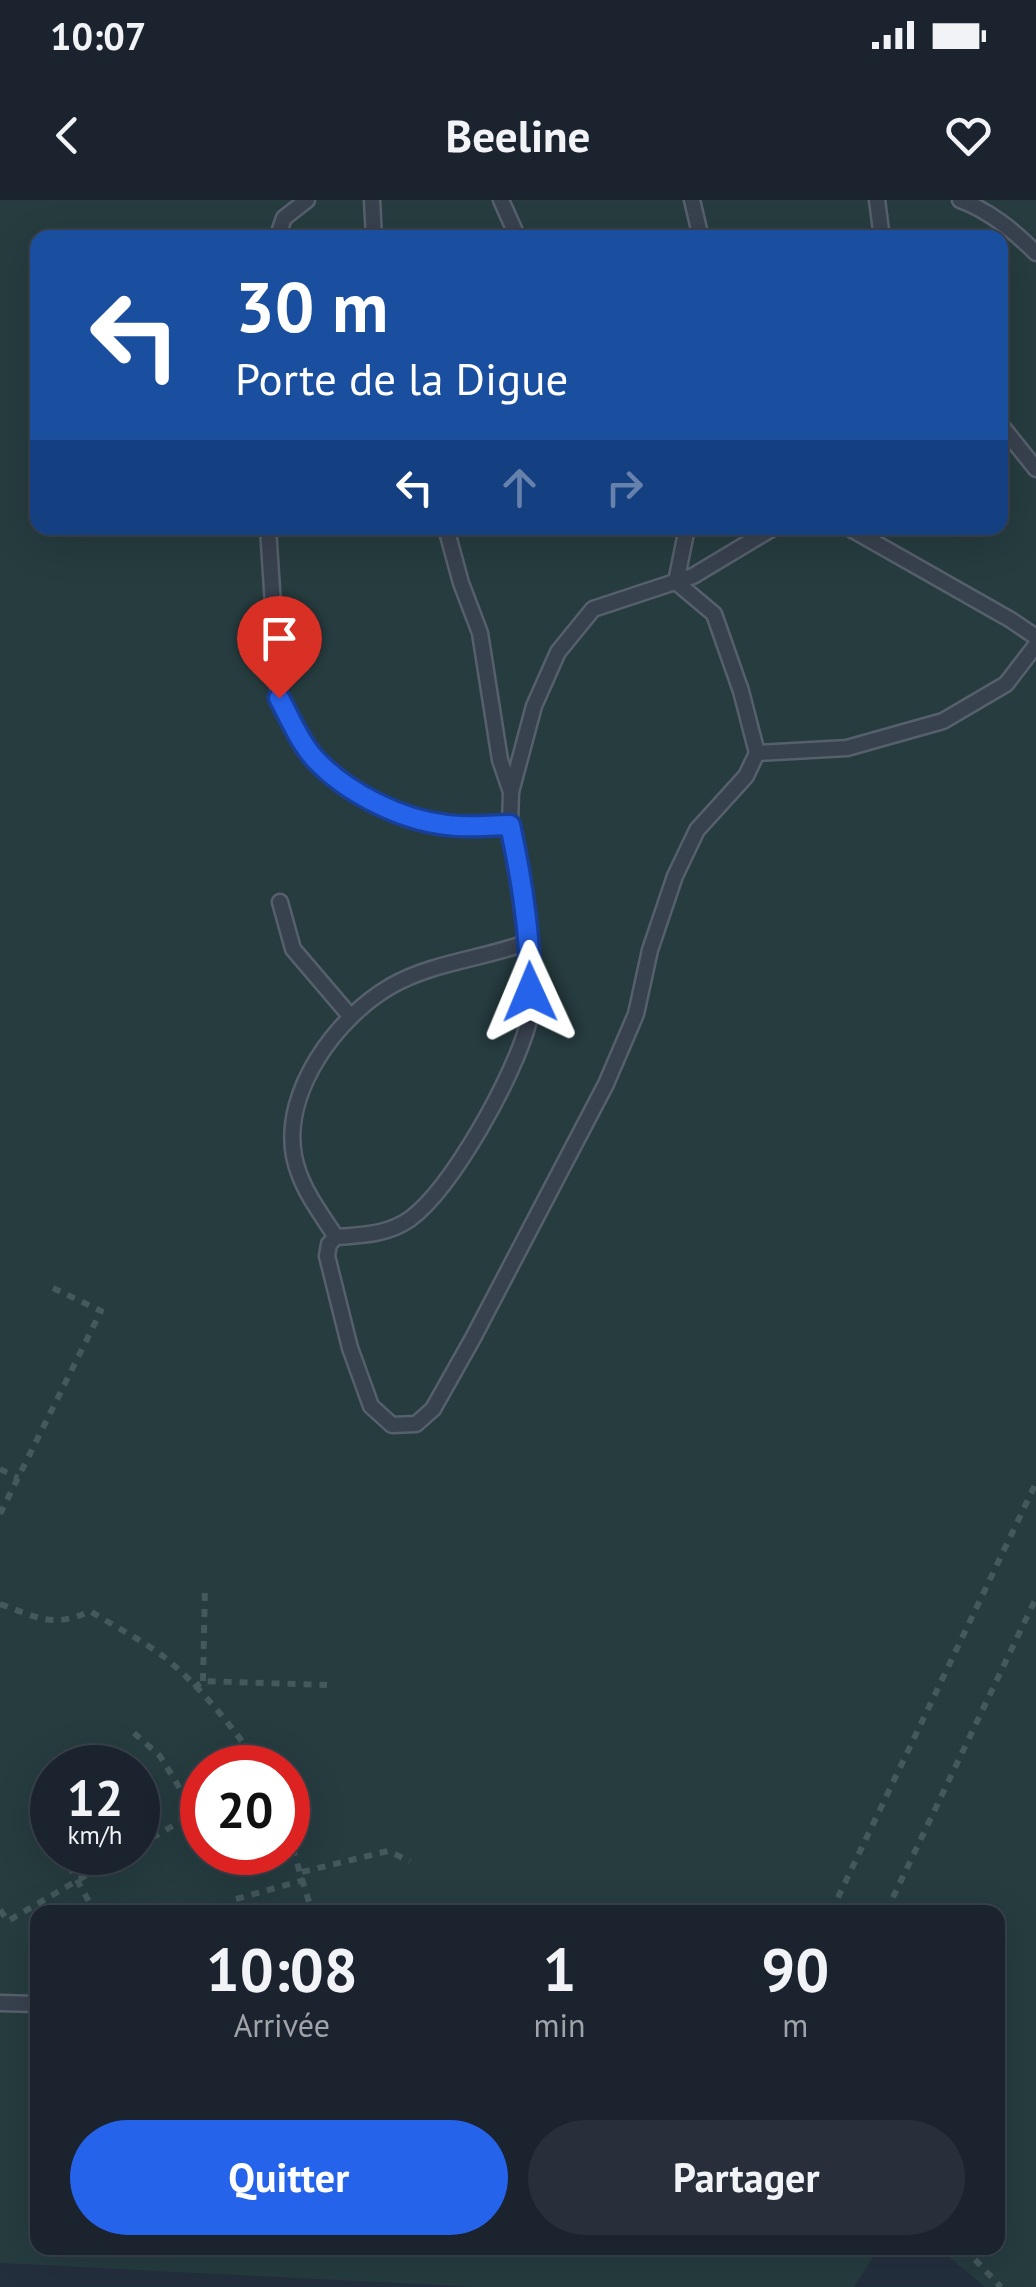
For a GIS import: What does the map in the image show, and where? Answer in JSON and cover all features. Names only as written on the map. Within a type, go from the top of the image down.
[{"type":"lane","points":[[278,200],[284,218]]},
{"type":"lane","points":[[280,230],[284,218],[307,200]]},
{"type":"lane","points":[[372,200],[374,230]]},
{"type":"lane","points":[[501,200],[514,230]]},
{"type":"lane","points":[[692,200],[699,230]]},
{"type":"lane","points":[[877,200],[881,230]]},
{"type":"lane","points":[[960,200],[980,207],[1036,253]]},
{"type":"lane","points":[[1008,434],[1036,469]]},
{"type":"lane","points":[[268,535],[279,698],[313,757],[341,782],[393,810],[446,825],[510,825]]},
{"type":"lane","points":[[448,535],[480,633],[500,760],[512,792]]},
{"type":"lane","points":[[676,582],[686,535]]},
{"type":"lane","points":[[676,582],[714,614],[741,691],[757,753],[746,776],[697,830],[650,950],[636,1014],[606,1084],[473,1338],[432,1409],[416,1424],[392,1425],[371,1406],[350,1348],[327,1256],[329,1244],[336,1236],[379,1234],[409,1219],[443,1186],[474,1140],[529,1022],[528,942],[510,825],[512,792],[534,706],[558,652],[593,609],[693,576],[761,535]]},
{"type":"lane","points":[[757,753],[847,748],[943,721],[1006,684],[1036,641],[1011,620],[861,535]]},
{"type":"lane","points":[[280,902],[294,949],[351,1017]]},
{"type":"lane","points":[[336,1236],[306,1191],[294,1156],[293,1132],[301,1095],[330,1036],[390,986],[437,966],[528,942]]},
{"type":"lane","points":[[0,2002],[30,2004]]},
{"type":"path","points":[[0,1514],[101,1311],[53,1288]]},
{"type":"path","points":[[0,1470],[18,1478]]},
{"type":"path","points":[[834,1905],[1036,1483]]},
{"type":"path","points":[[203,1680],[205,1586]]},
{"type":"path","points":[[889,1905],[1036,1598]]},
{"type":"path","points":[[0,1604],[65,1622],[90,1611],[166,1658],[247,1745]]},
{"type":"path","points":[[194,1688],[203,1680],[326,1685]]},
{"type":"path","points":[[134,1734],[160,1756],[180,1784]]},
{"type":"path","points":[[236,1899],[388,1851],[410,1860]]},
{"type":"path","points":[[76,1875],[91,1905]]},
{"type":"path","points":[[36,1905],[87,1875]]},
{"type":"path","points":[[303,1876],[310,1905]]},
{"type":"path","points":[[0,1910],[8,1921],[30,1908]]},
{"type":"path","points":[[971,2255],[1001,2287]]},
{"type":"green space","points":[[0,200],[1036,200],[1036,2287],[985,2287],[946,2255],[1005,2255],[1005,1905],[30,1905],[30,2255],[875,2255],[854,2287],[476,2287],[0,2263]]},
{"type":"route","points":[[279,698],[313,757],[341,782],[366,797],[393,810],[446,825],[510,825],[522,884],[530,992]]}]
